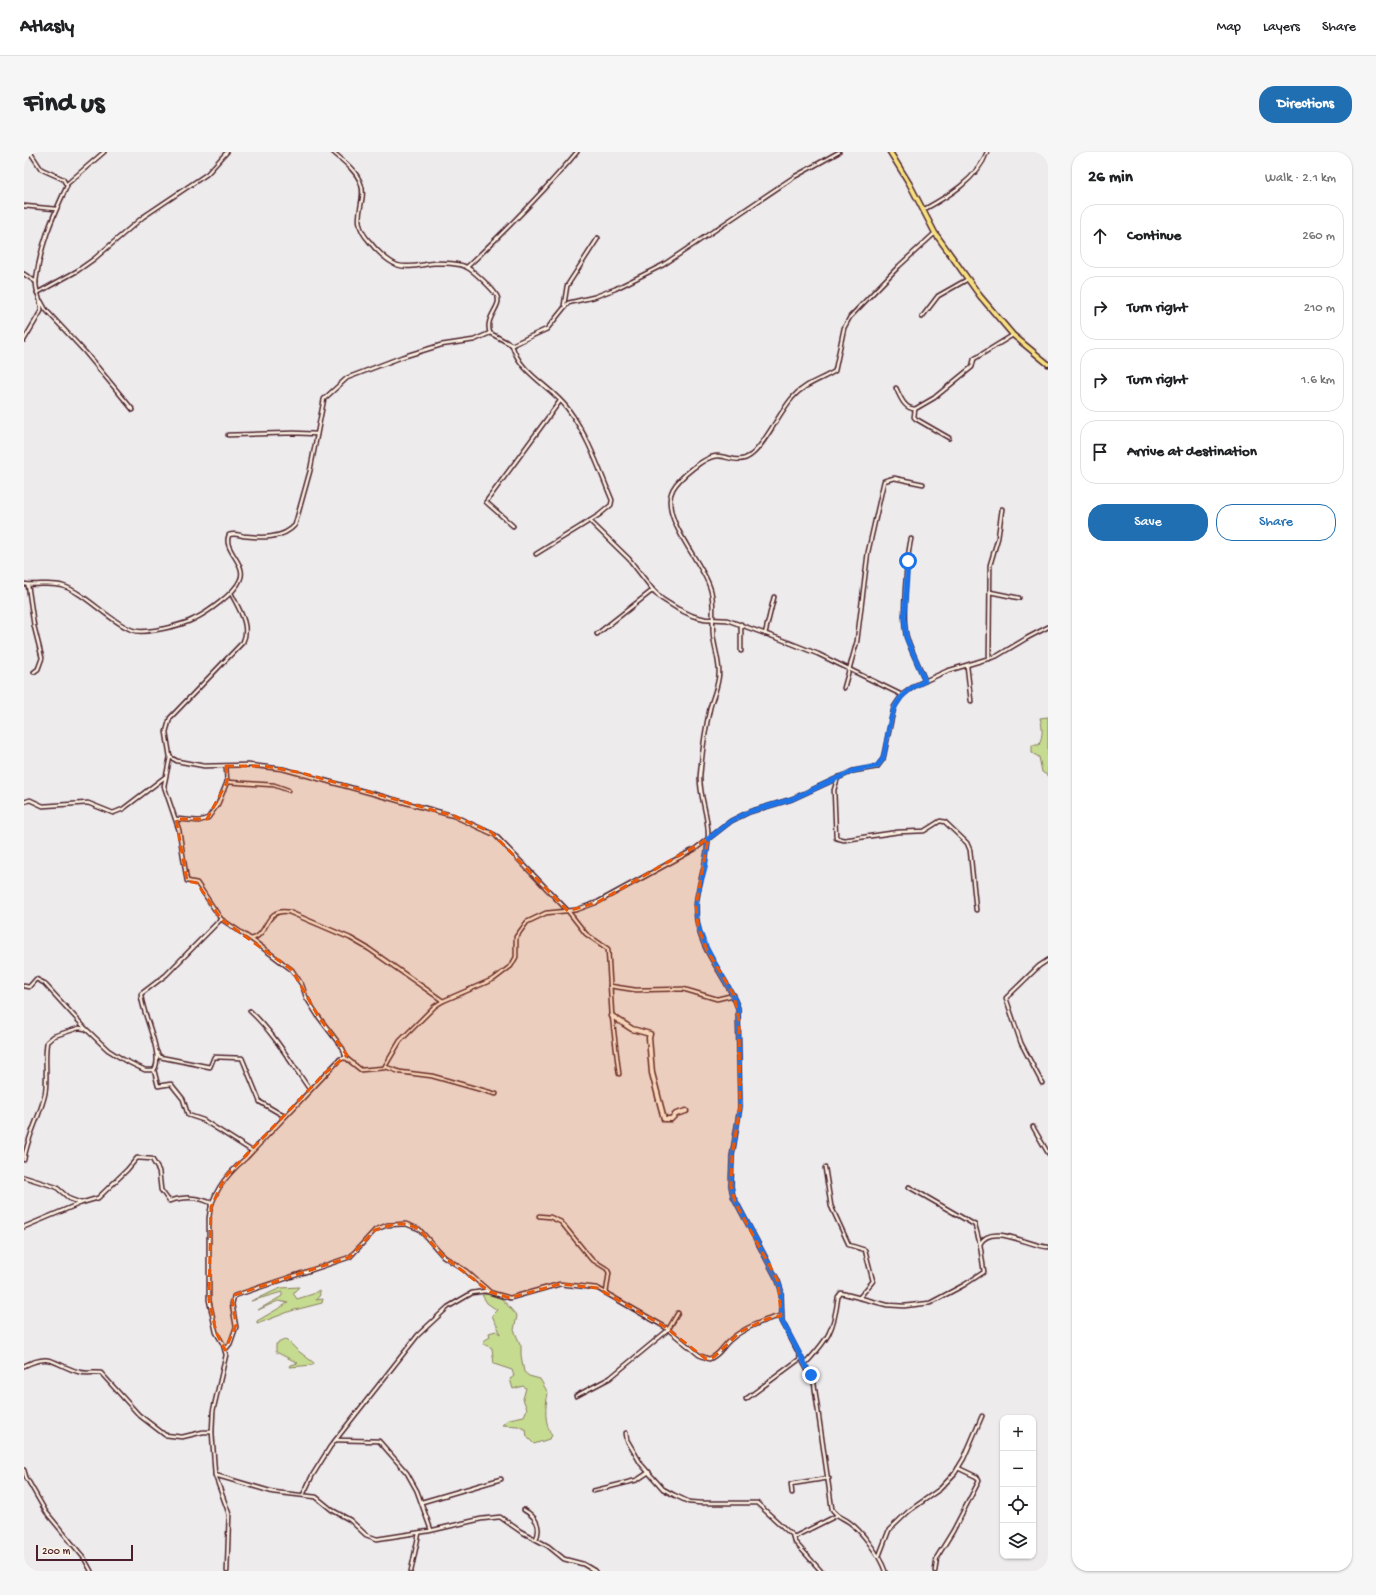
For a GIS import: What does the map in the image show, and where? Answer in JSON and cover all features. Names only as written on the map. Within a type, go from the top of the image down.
[{"type":"main road","points":[[890,152],[909,183],[935,233],[968,279],[1013,335],[1048,364]]},
{"type":"street","points":[[30,152],[41,169],[63,179],[67,184]]},
{"type":"street","points":[[24,340],[41,311],[36,282],[45,235],[56,209],[67,184],[104,152]]},
{"type":"street","points":[[37,293],[94,260],[143,217],[206,174],[228,152]]},
{"type":"street","points":[[333,152],[358,176],[362,186],[359,210],[361,230],[369,242],[392,262],[401,266],[437,263],[467,267],[498,297],[498,303],[489,320],[490,332]]},
{"type":"street","points":[[467,267],[500,236],[557,177],[577,152]]},
{"type":"street","points":[[564,305],[615,289],[663,265],[713,230],[794,178],[839,152]]},
{"type":"street","points":[[922,210],[936,203],[972,177],[981,167],[987,152]]},
{"type":"street","points":[[24,206],[56,209]]},
{"type":"street","points":[[884,1571],[878,1557],[849,1522],[837,1516],[832,1508],[829,1478],[814,1382],[782,1321],[781,1290],[778,1281],[757,1239],[734,1202],[731,1186],[732,1156],[740,1107],[741,1091],[738,1008],[734,995],[707,950],[698,926],[696,906],[705,867],[708,839],[708,817],[701,796],[700,782],[710,709],[719,672],[712,632],[714,620],[711,590],[704,574],[688,551],[669,504],[673,489],[681,478],[710,457],[718,456],[733,460],[740,460],[753,454],[794,395],[836,370],[837,355],[844,328],[850,317],[899,266],[935,233]]},
{"type":"street","points":[[512,345],[546,329],[564,305],[568,286],[579,266],[598,238]]},
{"type":"street","points":[[24,274],[36,282]]},
{"type":"street","points":[[922,317],[938,296],[968,279]]},
{"type":"street","points":[[39,299],[46,310],[100,369],[133,410]]},
{"type":"street","points":[[490,332],[512,345],[516,358],[524,368],[567,408],[590,448],[612,500],[609,508],[536,554]]},
{"type":"street","points":[[24,584],[64,586],[124,626],[139,632],[148,632],[187,622],[195,618],[231,593],[241,580],[241,572],[227,543],[229,536],[235,534],[268,537],[292,528],[298,517],[310,471],[324,399],[347,378],[402,357],[441,345],[474,340],[490,332]]},
{"type":"street","points":[[896,388],[904,403],[909,408],[915,409],[934,398],[970,368],[974,359],[1013,335]]},
{"type":"street","points":[[513,526],[486,502],[560,401]]},
{"type":"street","points":[[915,409],[914,417],[916,419],[949,438]]},
{"type":"street","points":[[228,435],[294,433],[317,434]]},
{"type":"street","points":[[844,688],[847,673],[850,670],[862,610],[868,552],[884,481],[894,478],[923,484]]},
{"type":"street","points":[[989,659],[990,565],[998,538],[1002,509]]},
{"type":"street","points":[[590,521],[629,559],[653,590],[665,602],[693,616],[714,620],[727,620],[741,624],[818,654],[902,695]]},
{"type":"street","points":[[911,539],[908,552],[904,617],[906,637],[925,681]]},
{"type":"street","points":[[28,585],[34,626],[42,658],[38,669],[34,672]]},
{"type":"street","points":[[597,634],[653,590]]},
{"type":"street","points":[[990,592],[1019,598]]},
{"type":"street","points":[[231,593],[245,624],[246,635],[243,642],[170,718],[166,732],[170,757],[164,786],[176,819],[188,882],[197,883],[221,919],[251,939],[292,970],[302,985],[306,997],[318,1016],[343,1049],[346,1058],[361,1070],[381,1069],[386,1067],[400,1072],[432,1076],[496,1094]]},
{"type":"street","points":[[766,634],[774,596]]},
{"type":"street","points":[[741,624],[741,651]]},
{"type":"street","points":[[386,1067],[400,1041],[435,1006],[443,1001],[494,979],[511,966],[516,957],[516,937],[527,922],[546,913],[568,911],[598,902],[695,849],[731,821],[749,812],[792,799],[853,771],[877,766],[883,759],[894,707],[902,695],[925,681],[947,672],[989,659],[1048,627]]},
{"type":"street","points":[[967,666],[971,702]]},
{"type":"street","points":[[170,757],[173,760],[193,764],[226,766],[248,765],[282,768],[454,816],[495,835],[568,911],[586,934],[608,949],[612,1016],[619,1074]]},
{"type":"street","points":[[176,819],[190,821],[207,819],[218,804],[228,782],[226,766]]},
{"type":"street","points":[[24,802],[30,800],[43,806],[88,803],[113,813],[123,809],[165,776]]},
{"type":"street","points":[[838,777],[834,790],[836,838],[844,840],[898,832],[924,831],[940,821],[945,822],[967,843],[970,850],[976,910]]},
{"type":"street","points":[[228,782],[274,785],[288,790]]},
{"type":"street","points":[[251,939],[255,938],[261,932],[272,914],[284,910],[350,938],[369,949],[443,1001]]},
{"type":"street","points":[[221,919],[166,975],[141,994],[142,1005],[156,1050],[160,1057],[210,1067],[214,1056],[242,1058],[260,1102],[284,1116]]},
{"type":"street","points":[[1042,1083],[1021,1043],[1006,998],[1039,966],[1048,960]]},
{"type":"street","points":[[24,986],[29,987],[36,978],[44,983],[86,1029],[108,1050],[145,1070],[154,1070]]},
{"type":"street","points":[[610,986],[636,990],[683,989],[717,999],[734,995]]},
{"type":"street","points":[[250,1011],[262,1022],[275,1039],[310,1090]]},
{"type":"street","points":[[612,1016],[632,1029],[650,1034],[649,1038],[652,1073],[664,1119],[671,1119],[676,1114],[686,1112]]},
{"type":"street","points":[[24,1160],[28,1139],[45,1094],[47,1042],[54,1036],[79,1028],[86,1029]]},
{"type":"street","points":[[156,1050],[156,1064],[153,1072],[158,1086],[171,1084],[183,1099],[188,1115],[203,1120],[252,1151]]},
{"type":"street","points":[[227,1571],[229,1514],[215,1475],[212,1432],[215,1400],[224,1364],[225,1350],[216,1332],[209,1300],[209,1218],[211,1208],[225,1177],[252,1151],[336,1063],[343,1057],[346,1058]]},
{"type":"street","points":[[1033,1127],[1048,1153]]},
{"type":"street","points":[[24,1227],[100,1196],[136,1158],[152,1159],[159,1171],[161,1190],[169,1201],[183,1197],[201,1198],[211,1203],[211,1208]]},
{"type":"street","points":[[825,1168],[831,1206],[849,1245],[865,1250],[873,1280],[859,1298]]},
{"type":"street","points":[[24,1177],[56,1187],[70,1199],[81,1203]]},
{"type":"street","points":[[805,1364],[831,1332],[839,1294],[844,1293],[887,1305],[904,1306],[930,1303],[940,1299],[984,1272],[980,1244],[975,1225],[908,1187]]},
{"type":"street","points":[[539,1216],[550,1217],[561,1222],[591,1259],[607,1269],[609,1273],[606,1293]]},
{"type":"street","points":[[225,1350],[230,1344],[236,1327],[232,1304],[234,1296],[350,1257],[370,1235],[387,1225],[406,1224],[419,1229],[443,1256],[466,1271],[490,1292]]},
{"type":"street","points":[[980,1244],[988,1237],[1008,1235],[1037,1246],[1048,1247]]},
{"type":"street","points":[[303,1495],[323,1457],[335,1440],[418,1335],[448,1307],[472,1293],[490,1292],[510,1298],[560,1284],[597,1288],[668,1330],[699,1355],[709,1359],[714,1357],[729,1340],[740,1332],[767,1319],[781,1316]]},
{"type":"street","points":[[576,1396],[610,1378],[668,1330],[678,1313]]},
{"type":"street","points":[[746,1399],[802,1358]]},
{"type":"street","points":[[24,1366],[36,1360],[44,1359],[80,1373],[101,1373],[139,1415],[165,1435],[182,1437],[203,1432],[212,1432]]},
{"type":"street","points":[[878,1557],[889,1530],[909,1511],[940,1489],[958,1468],[972,1442],[982,1416]]},
{"type":"street","points":[[626,1434],[633,1453],[663,1488],[689,1502],[758,1503],[792,1537],[820,1571]]},
{"type":"street","points":[[335,1440],[379,1441],[407,1473],[422,1502],[432,1530]]},
{"type":"street","points":[[935,1571],[937,1557],[953,1531],[979,1480],[958,1468]]},
{"type":"street","points":[[24,1470],[26,1477],[46,1512],[84,1558],[91,1571]]},
{"type":"street","points":[[593,1491],[636,1480],[650,1472]]},
{"type":"street","points":[[215,1475],[273,1492],[316,1497],[332,1510],[350,1520],[362,1532],[374,1538],[392,1538],[481,1519],[500,1517],[520,1531],[536,1539],[564,1559],[583,1564],[595,1571]]},
{"type":"street","points":[[792,1493],[791,1484],[829,1478]]},
{"type":"street","points":[[422,1502],[501,1479]]},
{"type":"street","points":[[524,1510],[534,1517],[537,1524],[538,1533],[536,1539]]},
{"type":"street","points":[[792,1537],[837,1516]]},
{"type":"street","points":[[411,1571],[419,1533]]},
{"type":"highlighted area","points":[[226,766],[264,766],[302,773],[454,816],[491,832],[568,911],[598,902],[708,839],[696,906],[698,926],[707,950],[734,995],[739,1020],[740,1107],[732,1156],[731,1186],[735,1202],[778,1281],[781,1316],[767,1319],[740,1332],[714,1357],[706,1359],[665,1327],[597,1288],[560,1284],[510,1298],[490,1292],[443,1256],[419,1229],[406,1224],[395,1224],[375,1230],[350,1257],[232,1296],[236,1325],[225,1350],[216,1332],[209,1300],[211,1207],[225,1177],[325,1073],[347,1055],[318,1016],[292,970],[221,919],[197,883],[187,881],[176,819],[207,819],[227,782]]},
{"type":"green space","points":[[1048,717],[1048,776],[1042,772],[1039,757],[1032,753],[1032,745],[1039,745],[1042,735],[1040,718]]},
{"type":"green space","points":[[299,1287],[293,1293],[297,1299],[313,1294],[319,1290],[320,1295],[316,1300],[323,1299],[322,1303],[291,1311],[257,1324],[257,1321],[288,1303],[278,1301],[258,1310],[282,1296],[282,1292],[251,1301],[281,1288]]},
{"type":"green space","points":[[488,1294],[502,1299],[517,1316],[514,1330],[521,1346],[524,1372],[529,1376],[540,1379],[548,1393],[546,1415],[549,1431],[552,1436],[549,1439],[534,1444],[527,1437],[526,1430],[518,1426],[502,1425],[509,1419],[524,1416],[527,1409],[523,1399],[526,1388],[523,1386],[513,1389],[510,1379],[514,1376],[512,1370],[494,1364],[492,1348],[483,1344],[485,1340],[490,1337],[489,1333],[496,1331],[500,1334],[492,1315],[497,1310],[487,1303],[482,1295]]},
{"type":"green space","points":[[286,1339],[314,1363],[313,1365],[290,1367],[291,1365],[298,1363],[276,1352],[276,1344]]},
{"type":"route","points":[[811,1375],[782,1321],[781,1290],[778,1281],[757,1239],[734,1202],[731,1186],[732,1156],[737,1132],[741,1084],[738,1008],[734,995],[707,950],[698,926],[696,906],[699,887],[705,867],[708,839],[731,821],[749,812],[792,799],[853,771],[872,768],[880,764],[883,759],[890,731],[894,707],[902,695],[916,685],[925,681],[906,637],[904,617],[908,561]]}]
